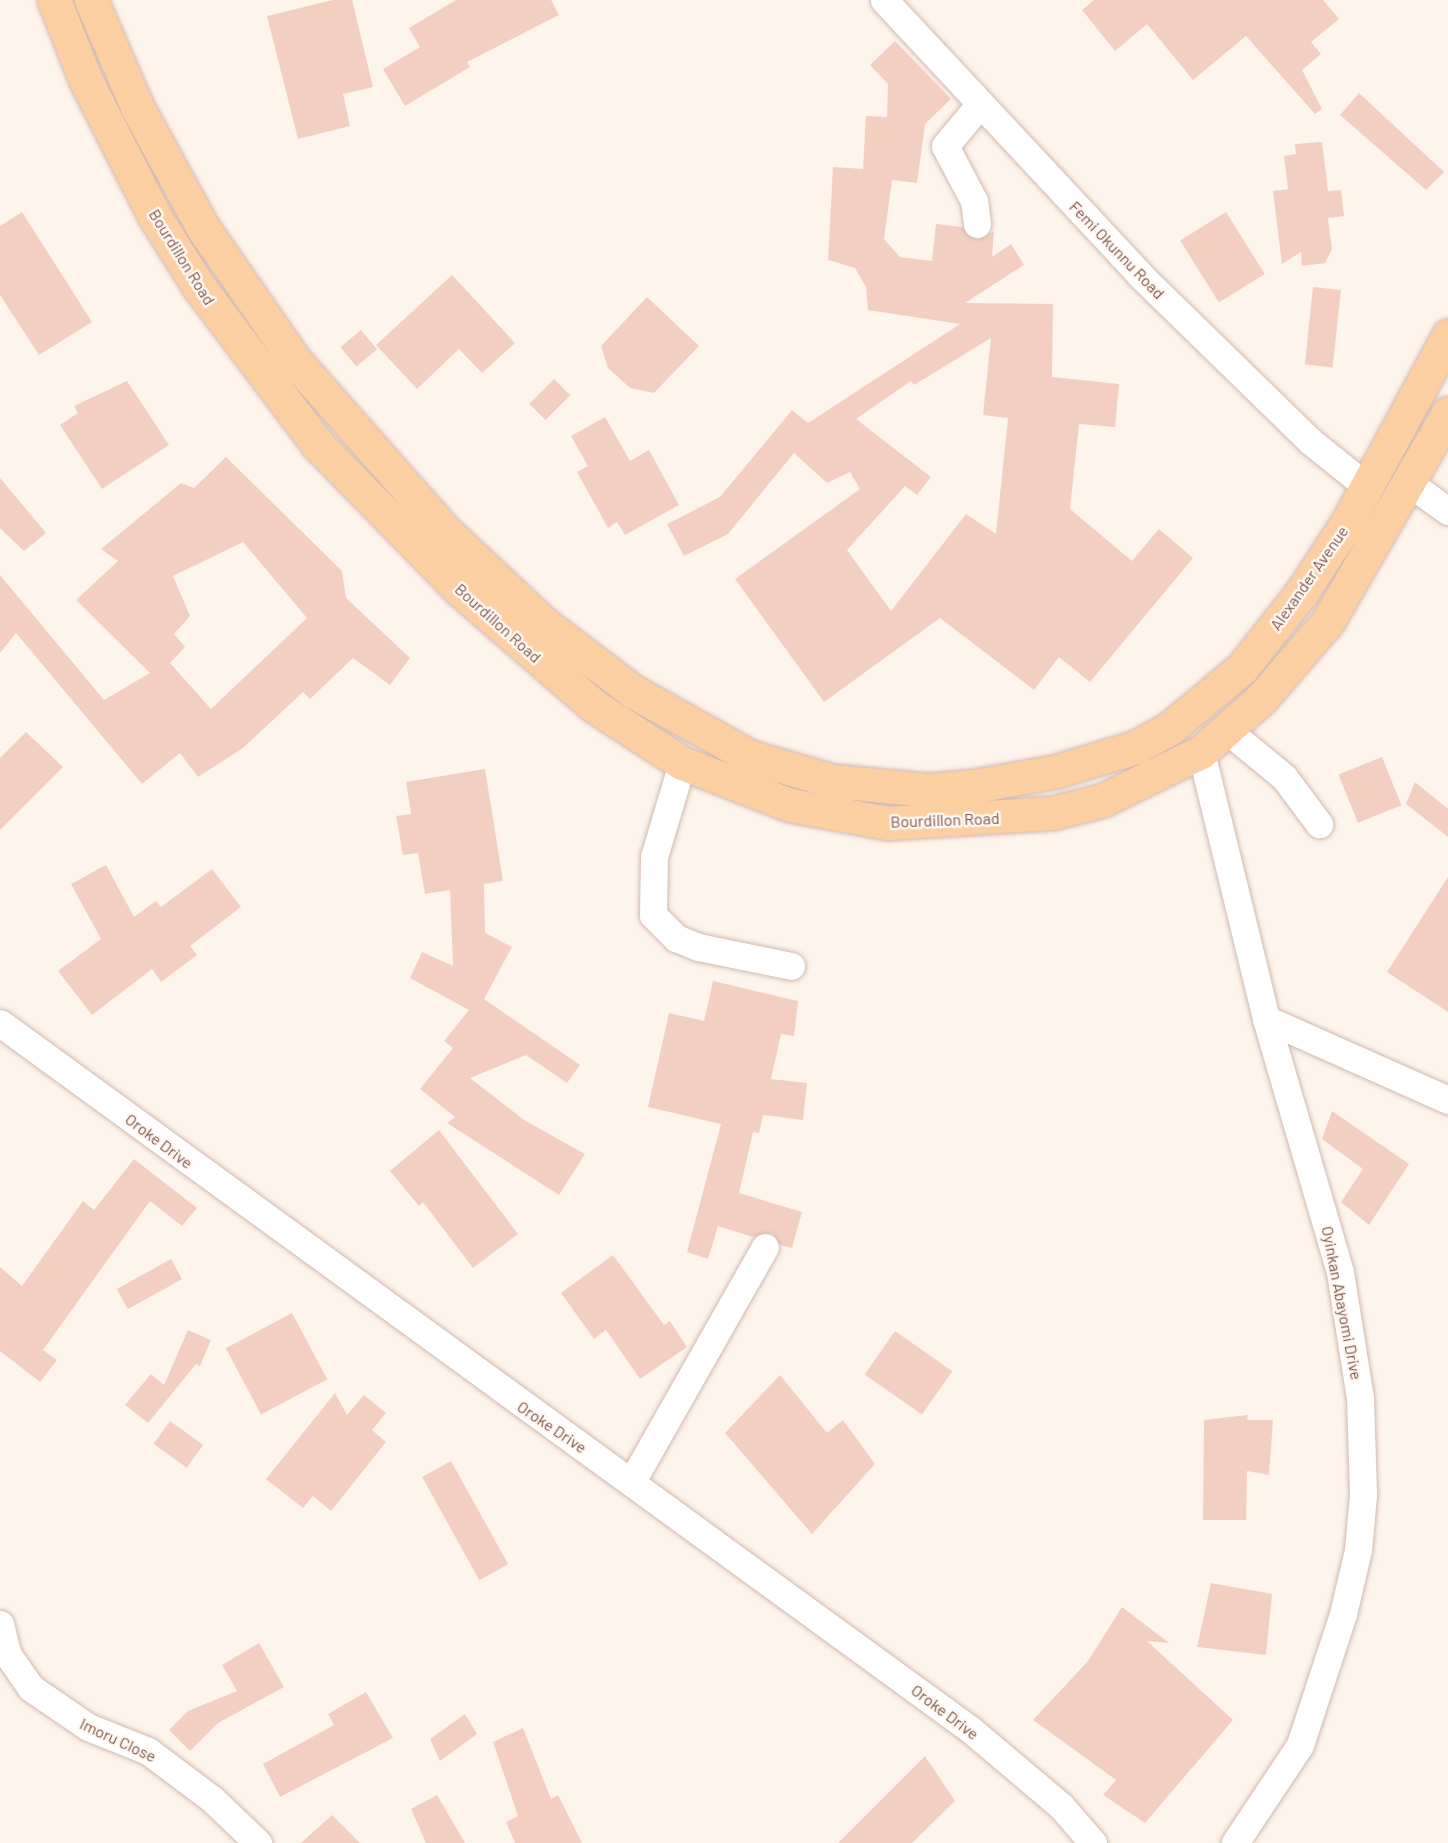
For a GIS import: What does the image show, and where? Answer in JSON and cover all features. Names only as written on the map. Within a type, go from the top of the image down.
[{"type":"main road","name":"Bourdillon Road","points":[[54,0],[86,81],[155,217],[199,287],[318,445],[459,589],[532,655],[594,706],[682,763],[790,805],[887,823],[1052,813],[1103,800],[1201,752]]},
{"type":"main road","name":"Bourdillon Road","points":[[91,0],[138,107],[203,228],[295,361],[442,528],[542,622],[634,692],[751,757],[833,781],[880,787],[928,790],[1057,771],[1136,747],[1169,729]]},
{"type":"main road","name":"Alexander Avenue","points":[[1169,729],[1234,676],[1271,633],[1322,564],[1448,336]]},
{"type":"main road","points":[[1201,752],[1228,730],[1328,621],[1448,412]]},
{"type":"street","name":"Femi Okunnu Road","points":[[884,0],[1156,291],[1310,441],[1365,485]]},
{"type":"street","points":[[977,224],[974,201],[945,146],[980,104]]},
{"type":"street","points":[[1409,483],[1448,511]]},
{"type":"street","points":[[1228,730],[1284,777],[1319,824]]},
{"type":"street","name":"Oyinkan Abayomi Drive","points":[[1201,752],[1266,1019],[1340,1272],[1360,1398],[1363,1495],[1358,1550],[1343,1614],[1299,1745],[1235,1843]]},
{"type":"street","points":[[682,763],[654,857],[654,915],[676,938],[698,947],[791,966]]},
{"type":"street","points":[[1266,1019],[1448,1100]]},
{"type":"street","name":"Oroke Drive","points":[[0,1023],[477,1376],[632,1480],[971,1730],[1060,1806],[1094,1843]]},
{"type":"street","points":[[632,1480],[765,1247]]},
{"type":"street","name":"Imoru Close","points":[[0,1624],[8,1655],[31,1688],[88,1727],[148,1751],[213,1798],[258,1843]]},
{"type":"building","points":[[333,0],[352,0],[373,87],[343,94],[350,126],[298,139],[267,16]]},
{"type":"building","points":[[456,0],[551,0],[559,15],[467,62],[470,67],[405,106],[383,69],[420,47],[409,28]]},
{"type":"building","points":[[1094,0],[1323,0],[1339,19],[1311,42],[1321,54],[1302,70],[1322,109],[1315,114],[1246,36],[1193,80],[1147,24],[1115,51],[1082,10]]},
{"type":"building","points":[[895,41],[951,99],[925,124],[917,183],[892,180],[884,239],[900,257],[932,261],[936,224],[962,227],[978,240],[994,231],[992,257],[1011,244],[1024,265],[965,303],[1053,304],[1052,377],[1119,384],[1115,427],[1079,424],[1070,509],[1132,561],[1159,529],[1193,558],[1090,682],[1059,657],[1034,690],[940,618],[824,702],[735,579],[860,489],[850,472],[827,483],[794,453],[728,534],[684,556],[667,524],[720,497],[792,410],[808,423],[960,324],[868,310],[866,287],[855,268],[828,260],[833,167],[863,169],[866,116],[887,117],[888,84],[870,65]],"holes":[[[991,338],[983,415],[1008,418],[996,534],[966,514],[891,611],[847,550],[905,486],[917,495],[931,477],[856,419],[911,381],[914,385]]]},
{"type":"building","points":[[1359,93],[1444,172],[1426,190],[1340,115]]},
{"type":"building","points":[[1322,142],[1328,191],[1341,190],[1344,216],[1328,218],[1332,249],[1325,263],[1302,266],[1301,252],[1282,264],[1273,191],[1288,189],[1284,156],[1296,154],[1295,144]]},
{"type":"building","points":[[22,212],[92,322],[39,355],[0,295],[0,226]]},
{"type":"building","points":[[1226,212],[1265,274],[1219,303],[1180,241]]},
{"type":"building","points":[[452,275],[515,343],[482,373],[459,349],[417,389],[376,345]]},
{"type":"building","points":[[1313,287],[1341,290],[1333,367],[1305,365]]},
{"type":"building","points":[[647,297],[699,346],[654,393],[630,388],[608,368],[601,346]]},
{"type":"building","points":[[361,330],[377,349],[356,367],[340,347]]},
{"type":"building","points":[[554,379],[570,395],[546,420],[529,404]]},
{"type":"building","points":[[127,381],[169,445],[102,489],[60,425],[78,413],[74,406]]},
{"type":"building","points":[[605,417],[630,461],[649,450],[679,505],[625,535],[617,522],[608,528],[577,472],[588,466],[571,436]]},
{"type":"building","points":[[226,457],[342,571],[346,598],[410,658],[390,685],[353,658],[310,699],[303,692],[243,748],[198,777],[180,753],[142,784],[16,633],[0,653],[0,575],[104,700],[150,673],[76,600],[118,561],[101,549],[181,483],[194,488]],"holes":[[[243,542],[307,618],[211,709],[170,663],[185,647],[174,634],[190,616],[173,576]]]},
{"type":"building","points":[[0,478],[46,533],[24,551],[0,528]]},
{"type":"building","points":[[26,732],[63,767],[0,830],[0,758]]},
{"type":"building","points":[[1382,757],[1401,805],[1358,823],[1338,775]]},
{"type":"building","points":[[485,769],[503,881],[484,884],[485,933],[512,947],[484,999],[580,1065],[567,1083],[526,1055],[470,1078],[524,1120],[585,1154],[559,1195],[447,1123],[455,1117],[420,1089],[453,1048],[444,1041],[469,1010],[410,978],[422,952],[453,966],[450,890],[425,894],[418,853],[403,855],[396,816],[411,814],[406,782]]},
{"type":"building","points":[[1415,782],[1448,809],[1448,837],[1406,804]]},
{"type":"building","points":[[106,865],[134,917],[156,901],[161,907],[212,869],[241,907],[190,946],[197,955],[161,982],[152,969],[92,1015],[58,971],[101,939],[71,884]]},
{"type":"building","points":[[1448,877],[1448,1012],[1387,972]]},
{"type":"building","points":[[713,981],[798,1001],[794,1036],[781,1034],[771,1079],[807,1083],[803,1120],[763,1115],[759,1133],[753,1132],[739,1193],[802,1212],[792,1248],[780,1245],[772,1233],[753,1237],[718,1226],[708,1259],[687,1252],[721,1124],[648,1107],[669,1013],[704,1021]]},
{"type":"building","points":[[1332,1111],[1409,1164],[1369,1225],[1341,1202],[1363,1169],[1322,1139]]},
{"type":"building","points":[[439,1130],[518,1234],[473,1268],[423,1202],[419,1206],[390,1171]]},
{"type":"building","points":[[134,1159],[197,1208],[182,1226],[150,1201],[43,1350],[57,1360],[40,1382],[0,1351],[0,1267],[22,1286],[83,1201],[94,1210]]},
{"type":"building","points":[[613,1255],[664,1325],[670,1321],[687,1347],[640,1379],[606,1330],[594,1339],[561,1293]]},
{"type":"building","points":[[171,1259],[182,1279],[128,1309],[117,1289]]},
{"type":"building","points":[[292,1313],[327,1379],[261,1414],[226,1348]]},
{"type":"building","points":[[188,1330],[211,1340],[200,1366],[196,1364],[148,1423],[125,1405],[151,1374],[164,1385]]},
{"type":"building","points":[[895,1331],[952,1371],[922,1415],[865,1374]]},
{"type":"building","points":[[780,1375],[827,1433],[843,1420],[875,1464],[812,1534],[725,1433]]},
{"type":"building","points":[[335,1393],[347,1415],[364,1395],[386,1413],[372,1430],[386,1442],[331,1511],[313,1496],[303,1508],[266,1479]]},
{"type":"building","points":[[1248,1415],[1247,1420],[1273,1420],[1269,1475],[1247,1471],[1246,1520],[1203,1520],[1204,1420]]},
{"type":"building","points":[[170,1421],[203,1445],[187,1468],[154,1444]]},
{"type":"building","points":[[451,1461],[508,1564],[479,1580],[422,1477]]},
{"type":"building","points":[[1211,1583],[1272,1594],[1266,1655],[1197,1647]]},
{"type":"building","points":[[1122,1607],[1169,1643],[1147,1641],[1233,1720],[1145,1823],[1103,1795],[1116,1780],[1033,1720],[1088,1661]]},
{"type":"building","points":[[259,1643],[284,1687],[218,1723],[190,1751],[169,1730],[188,1711],[237,1691],[222,1665]]},
{"type":"building","points":[[366,1692],[393,1738],[280,1797],[263,1764],[334,1725],[328,1714]]},
{"type":"building","points":[[465,1714],[477,1734],[440,1761],[430,1739]]},
{"type":"building","points":[[523,1728],[551,1799],[558,1795],[582,1843],[515,1843],[506,1822],[518,1816],[493,1742]]},
{"type":"building","points":[[925,1756],[955,1801],[912,1843],[838,1843]]},
{"type":"building","points":[[437,1795],[465,1843],[426,1843],[411,1809]]},
{"type":"building","points":[[332,1815],[360,1843],[301,1843]]}]
